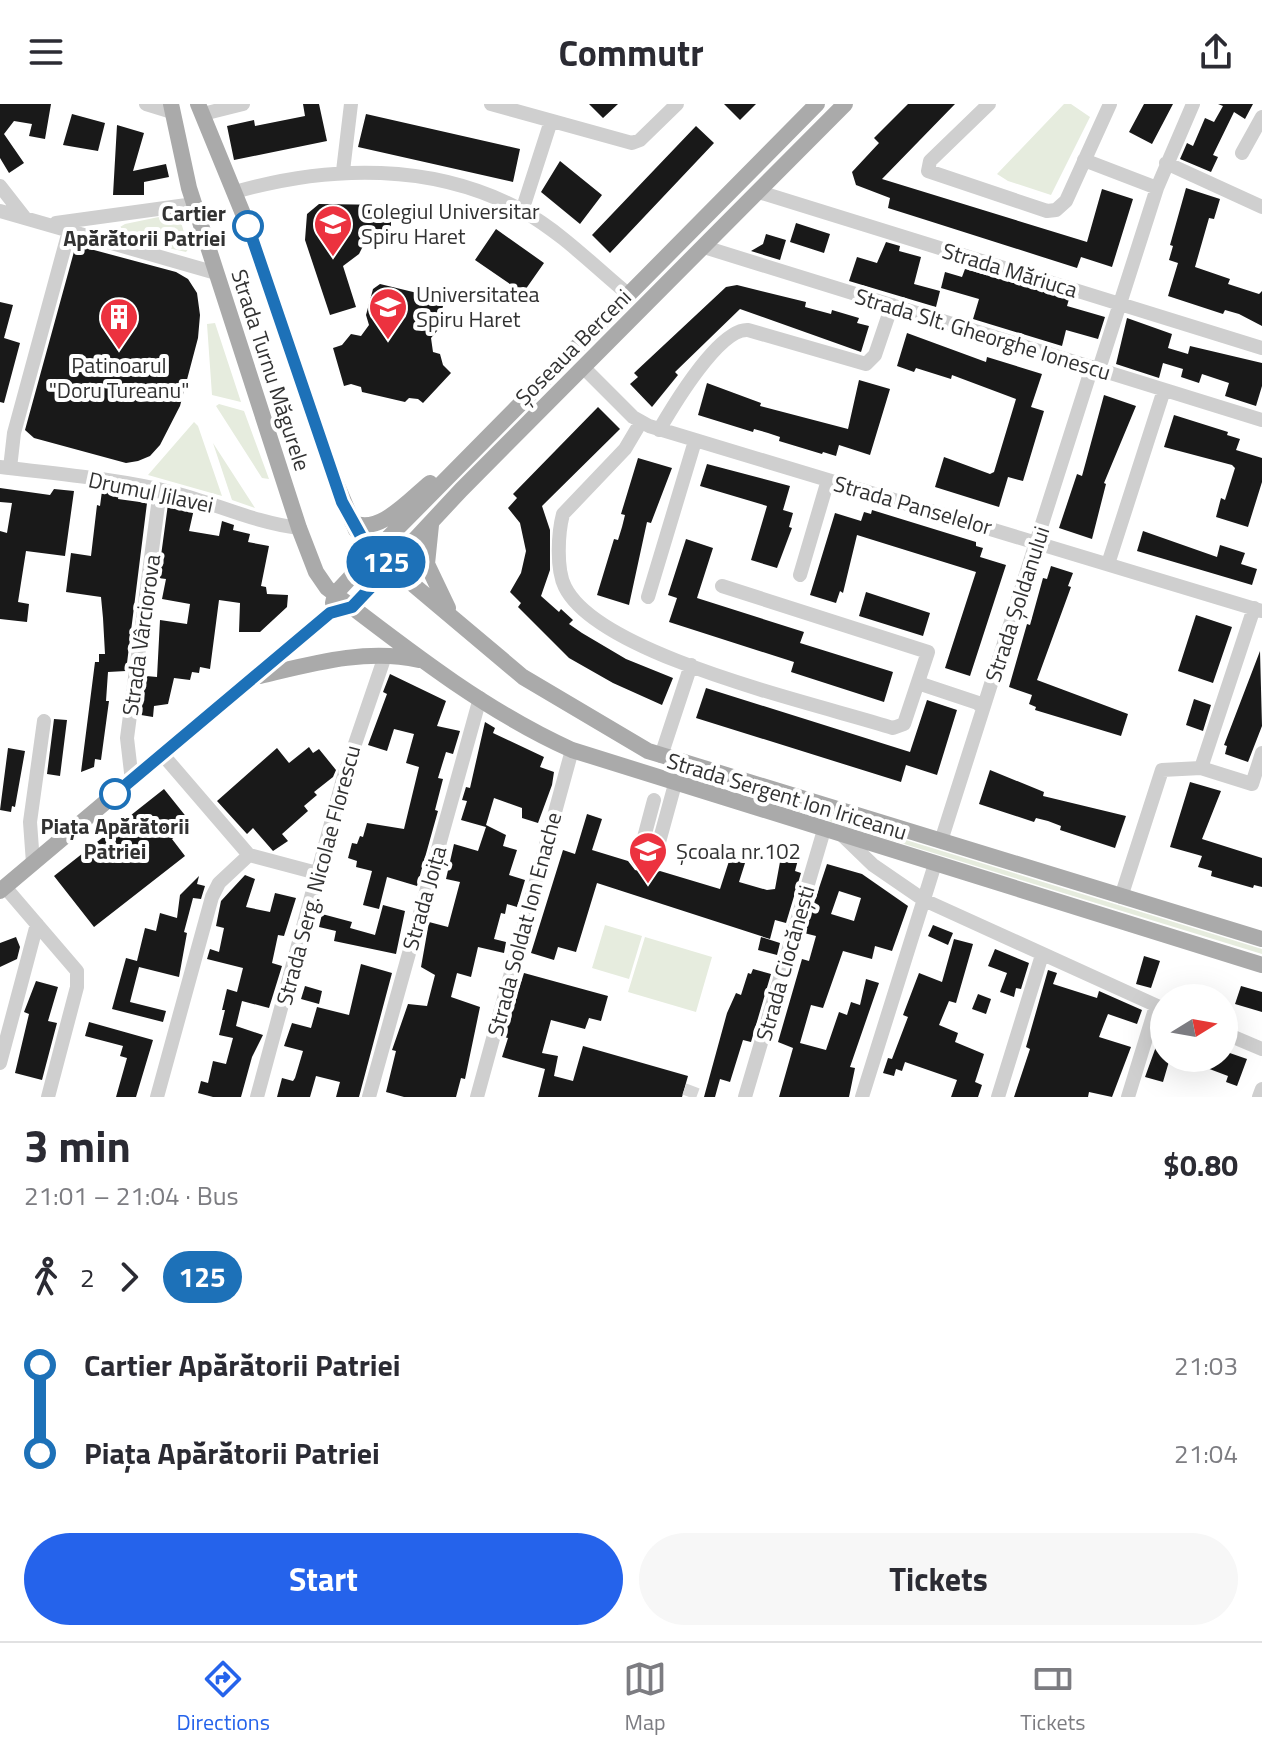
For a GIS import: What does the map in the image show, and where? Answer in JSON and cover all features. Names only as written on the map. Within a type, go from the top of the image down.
[{"type":"main road","name":"Șoseaua Berceni","points":[[330,613],[335,594],[375,551],[817,104]]},
{"type":"main road","name":"Șoseaua Berceni","points":[[357,602],[432,521],[845,104]]},
{"type":"main road","name":"Strada Turnu Măgurele","points":[[171,108],[194,204],[299,528],[318,577],[335,594]]},
{"type":"main road","name":"Strada Turnu Măgurele","points":[[200,109],[235,192],[352,522],[391,566]]},
{"type":"main road","points":[[570,354],[583,367]]},
{"type":"main road","points":[[352,522],[366,527],[379,523],[442,474],[459,466]]},
{"type":"main road","points":[[432,521],[427,539],[427,564],[438,591],[458,622]]},
{"type":"main road","points":[[3,889],[330,613],[357,602],[373,575],[375,551]]},
{"type":"main road","points":[[335,594],[391,566]]},
{"type":"main road","name":"Strada Sergent Ion Iriceanu","points":[[391,566],[543,691],[633,745],[1262,939]]},
{"type":"main road","name":"Strada Sergent Ion Iriceanu","points":[[335,594],[357,602],[423,661],[480,698],[572,750],[1262,965]]},
{"type":"main road","points":[[255,678],[344,659],[385,656],[423,661]]},
{"type":"street","points":[[146,104],[171,108]]},
{"type":"street","points":[[200,109],[243,104]]},
{"type":"street","points":[[343,171],[351,104]]},
{"type":"street","points":[[491,104],[632,143],[640,140],[677,104]]},
{"type":"street","points":[[989,104],[930,161],[927,167],[930,173],[1047,211],[1056,210],[1066,201],[1104,106]]},
{"type":"street","name":"Strada Șoldanului","points":[[941,841],[1036,542],[1157,188],[1193,104]]},
{"type":"street","points":[[1242,153],[1262,117]]},
{"type":"street","points":[[522,211],[551,121]]},
{"type":"street","points":[[1084,160],[1157,188]]},
{"type":"street","points":[[1166,163],[1262,207]]},
{"type":"street","points":[[235,192],[285,179],[343,171],[429,179],[482,194],[522,211],[561,238],[629,295]]},
{"type":"street","points":[[0,186],[32,220],[108,217],[194,204]]},
{"type":"street","name":"Strada Măriuca","points":[[759,192],[1262,348]]},
{"type":"street","points":[[0,211],[216,273]]},
{"type":"street","points":[[107,242],[108,217]]},
{"type":"street","points":[[5,467],[69,231]]},
{"type":"street","name":"Strada Slt. Gheorghe Ionescu","points":[[704,247],[1262,420]]},
{"type":"street","points":[[659,430],[694,378],[732,333],[748,330],[866,364],[875,355],[892,305]]},
{"type":"street","name":"Strada Panselelor","points":[[583,367],[641,422],[659,430],[1259,607]]},
{"type":"street","points":[[1108,564],[1164,390]]},
{"type":"street","points":[[641,422],[625,449],[564,511],[561,526],[563,581],[586,614],[636,646],[691,665],[896,728],[905,722],[928,652],[722,586]]},
{"type":"street","points":[[648,597],[695,441]]},
{"type":"street","name":"Drumul Jilavei","points":[[5,467],[160,490],[258,520],[299,528]]},
{"type":"street","points":[[800,575],[828,480]]},
{"type":"street","name":"Strada Vârciorova","points":[[132,781],[127,738],[160,490]]},
{"type":"street","points":[[1201,768],[1259,607]]},
{"type":"street","name":"Strada Serg. Nicolae Florescu","points":[[257,1097],[354,740],[385,656]]},
{"type":"street","points":[[661,756],[691,665]]},
{"type":"street","points":[[918,683],[978,703],[983,709]]},
{"type":"street","name":"Strada Joița","points":[[369,1097],[480,698]]},
{"type":"street","points":[[33,863],[30,822],[44,721]]},
{"type":"street","name":"Strada Soldat Ion Enache","points":[[477,1097],[572,750]]},
{"type":"street","points":[[1121,897],[1162,770],[1201,768],[1252,784],[1262,753]]},
{"type":"street","points":[[163,755],[249,855],[317,873]]},
{"type":"street","points":[[654,800],[638,860],[653,864],[675,784]]},
{"type":"street","name":"Strada Ciocănești","points":[[745,1097],[824,830]]},
{"type":"street","points":[[843,836],[873,865],[924,900],[1150,1004]]},
{"type":"street","points":[[157,1097],[212,897],[219,883],[249,855]]},
{"type":"street","points":[[862,1097],[935,864]]},
{"type":"street","points":[[3,889],[73,965],[78,979],[48,1097]]},
{"type":"street","points":[[0,1063],[37,924]]},
{"type":"street","points":[[998,1097],[1042,955]]},
{"type":"street","points":[[1128,1097],[1150,1036]]},
{"type":"street","points":[[1238,1039],[1262,1049]]},
{"type":"street","points":[[1259,1097],[1262,1089]]},
{"type":"shaded area","points":[[1064,104],[1071,104],[1090,117],[1051,195],[1008,181],[997,174]]},
{"type":"shaded area","points":[[178,213],[189,248],[186,252],[124,238],[120,227],[125,224]]},
{"type":"shaded area","points":[[215,323],[241,402],[212,395],[207,324]]},
{"type":"shaded area","points":[[219,404],[244,411],[269,479],[262,478],[216,406]]},
{"type":"shaded area","points":[[194,422],[198,426],[222,496],[148,475]]},
{"type":"shaded area","points":[[213,443],[255,508],[232,500]]},
{"type":"shaded area","points":[[762,796],[1262,949],[1262,954],[761,800]]},
{"type":"shaded area","points":[[605,925],[642,936],[629,979],[592,968]]},
{"type":"shaded area","points":[[645,937],[712,957],[696,1012],[628,992]]},
{"type":"building","points":[[0,104],[51,104],[45,139],[29,136],[32,124],[14,121],[4,134],[24,163],[9,173],[0,158]]},
{"type":"building","points":[[303,104],[319,104],[327,141],[234,160],[227,126],[254,120],[255,126],[305,116]]},
{"type":"building","points":[[589,104],[618,104],[603,118]]},
{"type":"building","points":[[724,104],[756,104],[740,120]]},
{"type":"building","points":[[908,104],[955,104],[882,179],[1087,242],[1102,189],[1133,199],[1112,267],[1081,257],[1077,268],[888,208],[890,198],[856,185],[852,172],[879,143],[874,138]]},
{"type":"building","points":[[1144,104],[1173,104],[1152,144],[1129,132]]},
{"type":"building","points":[[1218,104],[1253,104],[1245,119],[1234,112],[1213,155],[1218,157],[1211,172],[1180,159],[1187,143],[1193,146],[1205,118],[1214,122],[1223,106]]},
{"type":"building","points":[[72,114],[105,123],[98,151],[63,145]]},
{"type":"building","points":[[366,114],[520,149],[513,182],[358,147]]},
{"type":"building","points":[[117,125],[144,133],[133,171],[166,164],[169,177],[144,182],[144,195],[113,195]]},
{"type":"building","points":[[696,126],[714,143],[610,253],[592,235]]},
{"type":"building","points":[[560,161],[602,195],[580,224],[541,192]]},
{"type":"building","points":[[1186,188],[1220,199],[1214,219],[1209,218],[1195,267],[1230,279],[1228,284],[1259,294],[1262,291],[1262,326],[1239,314],[1225,310],[1223,314],[1168,296],[1178,263],[1169,260],[1173,246],[1170,245]]},
{"type":"building","name":"Colegiul Universitar Spiru Haret","points":[[319,204],[391,205],[391,235],[368,236],[359,254],[343,266],[356,307],[330,315],[305,240],[307,214]]},
{"type":"building","points":[[796,223],[830,234],[824,253],[790,242]]},
{"type":"building","points":[[496,229],[544,263],[523,293],[475,260]]},
{"type":"building","points":[[766,234],[786,240],[780,260],[751,251],[763,244]]},
{"type":"building","points":[[886,242],[900,246],[899,251],[921,257],[914,284],[940,291],[936,307],[849,281],[857,257],[877,263]]},
{"type":"building","name":"Patinoarul \"Doru Tureanu\"","points":[[79,246],[176,272],[188,279],[197,293],[200,315],[198,338],[180,406],[160,445],[150,456],[138,461],[126,463],[34,438],[25,430],[75,248]]},
{"type":"building","points":[[965,269],[1069,299],[1067,306],[1105,317],[1098,339],[1066,330],[1062,346],[973,319],[979,299],[941,288],[945,272],[962,277]]},
{"type":"building","name":"Universitatea Spiru Haret","points":[[380,284],[438,298],[443,306],[437,331],[431,338],[433,352],[440,354],[443,365],[451,373],[423,403],[418,399],[409,398],[405,402],[362,392],[361,387],[351,384],[344,386],[333,348],[342,345],[351,334],[361,336],[369,325],[366,315],[373,289]]},
{"type":"building","points":[[737,285],[806,302],[805,307],[831,314],[832,310],[859,318],[857,323],[869,326],[861,352],[740,309],[675,372],[678,375],[652,407],[630,384],[638,377],[634,373],[726,287]]},
{"type":"building","points":[[0,302],[13,305],[4,338],[20,343],[4,403],[0,402]]},
{"type":"building","points":[[1127,318],[1172,334],[1168,348],[1188,354],[1190,346],[1262,363],[1262,386],[1256,406],[1225,396],[1229,383],[1202,374],[1199,383],[1181,377],[1183,369],[1163,363],[1159,378],[1116,364]]},
{"type":"building","points":[[907,333],[986,362],[987,357],[1042,374],[1031,407],[1044,411],[1023,481],[1008,477],[999,507],[935,487],[944,457],[990,474],[994,472],[1016,399],[952,375],[951,379],[916,368],[914,372],[897,366]]},
{"type":"building","points":[[859,380],[890,389],[870,455],[839,445],[836,456],[822,454],[779,441],[780,437],[768,433],[754,429],[753,432],[698,415],[707,383],[761,403],[760,406],[848,429]]},
{"type":"building","points":[[1104,395],[1136,406],[1104,483],[1092,539],[1059,528],[1077,474],[1082,476]]},
{"type":"building","points":[[598,407],[620,429],[542,506],[550,530],[550,570],[541,596],[559,612],[561,609],[573,620],[569,624],[582,633],[626,659],[673,678],[662,705],[613,683],[569,658],[518,607],[521,603],[510,592],[521,573],[526,551],[520,523],[508,508],[517,498],[513,494]]},
{"type":"building","points":[[1174,415],[1228,432],[1227,435],[1240,439],[1236,450],[1262,458],[1262,482],[1248,527],[1216,517],[1235,468],[1232,465],[1164,447]]},
{"type":"building","points":[[638,458],[672,468],[651,523],[647,522],[629,605],[597,595],[614,539],[618,540],[622,527],[625,515],[621,514]]},
{"type":"building","points":[[707,464],[790,486],[783,510],[793,513],[789,527],[792,528],[777,568],[751,560],[767,506],[700,486]]},
{"type":"building","points":[[0,488],[50,495],[54,489],[74,491],[65,556],[26,551],[18,602],[29,604],[27,622],[0,619],[0,531],[7,533],[12,503],[0,502]]},
{"type":"building","points":[[102,491],[119,493],[118,499],[147,503],[126,671],[108,672],[106,701],[109,701],[101,760],[95,759],[94,767],[81,772],[95,662],[99,662],[99,654],[105,654],[103,618],[101,597],[66,592],[71,553],[91,556],[97,505],[100,506]]},
{"type":"building","points":[[168,504],[194,509],[189,531],[219,536],[222,521],[234,525],[233,530],[250,534],[248,542],[269,546],[261,586],[266,587],[267,594],[288,595],[287,607],[260,632],[239,632],[240,603],[219,600],[210,669],[200,667],[199,673],[192,672],[190,680],[174,678],[168,704],[154,706],[153,717],[141,715],[146,676],[157,677],[160,620],[187,624],[190,604],[162,599],[166,579],[158,578]]},
{"type":"building","points":[[872,510],[976,542],[976,546],[983,548],[980,557],[1006,565],[970,676],[945,668],[976,572],[857,535],[843,593],[840,591],[836,603],[810,595],[835,513],[861,521],[864,512],[871,514]]},
{"type":"building","points":[[1143,531],[1217,557],[1220,545],[1245,553],[1241,564],[1257,569],[1252,585],[1137,551]]},
{"type":"building","points":[[686,539],[713,548],[697,598],[804,632],[800,643],[893,672],[884,702],[791,672],[794,662],[669,622],[677,598],[668,595]]},
{"type":"building","points":[[1051,566],[1073,573],[1068,586],[1071,587],[1037,680],[1128,714],[1121,736],[1035,710],[1036,707],[1029,704],[1032,695],[1009,687],[1027,624],[1030,625],[1043,578],[1047,579]]},
{"type":"building","points":[[866,592],[930,613],[923,636],[859,616]]},
{"type":"building","points":[[1196,615],[1232,627],[1213,683],[1178,671]]},
{"type":"building","points":[[1260,651],[1262,726],[1248,762],[1225,754],[1227,746],[1224,745]]},
{"type":"building","points":[[390,674],[446,701],[437,726],[460,731],[453,754],[446,752],[438,778],[443,779],[435,810],[438,811],[417,886],[387,877],[379,909],[363,905],[372,871],[356,867],[357,861],[348,858],[352,843],[357,844],[360,836],[363,837],[367,823],[404,829],[419,767],[406,763],[414,734],[394,729],[387,751],[368,745],[387,694],[383,692]]},
{"type":"building","points":[[706,688],[910,752],[927,700],[957,710],[937,775],[906,765],[901,782],[696,718]]},
{"type":"building","points":[[1194,699],[1211,705],[1203,731],[1186,725]]},
{"type":"building","points":[[54,719],[67,720],[60,776],[47,774]]},
{"type":"building","points":[[485,722],[495,728],[493,733],[544,757],[540,767],[554,772],[552,785],[538,823],[522,818],[522,808],[494,798],[486,825],[506,835],[503,846],[517,850],[509,875],[525,880],[517,907],[507,904],[505,914],[501,913],[494,939],[506,942],[504,953],[478,947],[471,977],[457,973],[451,997],[480,1007],[465,1079],[461,1078],[456,1097],[404,1097],[386,1092],[396,1051],[392,1050],[408,1004],[427,1006],[435,975],[421,967],[429,922],[448,927],[460,882],[446,879],[454,844],[478,851],[486,827],[461,820],[467,801],[462,800],[466,787],[470,788]]},
{"type":"building","points":[[309,747],[313,753],[319,749],[336,770],[333,777],[314,792],[317,795],[304,806],[308,811],[282,834],[288,841],[273,851],[253,828],[247,834],[217,801],[277,748],[289,763]]},
{"type":"building","points":[[8,748],[25,751],[15,807],[12,806],[11,812],[0,810]]},
{"type":"building","points":[[990,770],[1044,792],[1043,796],[1126,816],[1115,848],[1060,830],[1061,826],[1048,821],[1036,818],[1034,822],[979,804]]},
{"type":"building","points":[[1190,782],[1221,791],[1202,839],[1262,858],[1262,887],[1254,885],[1253,888],[1211,876],[1212,871],[1198,867],[1202,856],[1170,847]]},
{"type":"building","points":[[164,789],[192,824],[172,839],[185,856],[94,927],[54,876]]},
{"type":"building","points":[[587,814],[602,819],[592,850],[628,861],[635,870],[651,874],[660,871],[720,889],[730,858],[745,863],[739,882],[767,890],[775,889],[782,851],[799,856],[795,871],[801,873],[786,923],[775,920],[770,939],[597,883],[576,952],[558,947],[554,960],[531,953],[563,850],[575,854]]},
{"type":"building","points":[[827,864],[862,874],[908,906],[892,951],[875,946],[872,959],[843,951],[823,1008],[811,1005],[800,1043],[826,1050],[839,1012],[847,1015],[851,1002],[860,1005],[866,979],[879,983],[850,1067],[855,1068],[849,1097],[779,1097],[793,1048],[778,1042],[802,959],[809,961],[816,936],[804,933]],"holes":[[[839,891],[861,898],[854,921],[831,914]]]},
{"type":"building","points":[[245,875],[255,879],[246,907],[270,912],[275,893],[296,898],[284,936],[278,935],[272,963],[282,966],[269,1008],[242,1001],[236,1026],[263,1035],[252,1057],[241,1097],[213,1097],[198,1093],[201,1081],[208,1083],[213,1061],[226,1064],[233,1038],[219,1035],[225,1010],[222,1010],[227,989],[237,992],[243,968],[207,959],[210,949],[219,952],[224,928],[216,926],[221,901]]},
{"type":"building","points":[[199,876],[197,884],[205,886],[201,899],[193,898],[184,932],[187,933],[179,977],[139,967],[130,1002],[166,1011],[163,1022],[112,1009],[126,958],[137,961],[145,928],[156,931],[160,913],[177,918],[180,895]]},
{"type":"building","points":[[383,905],[405,911],[396,954],[334,941],[336,931],[319,927],[322,914],[352,922],[350,928],[375,935]]},
{"type":"building","points":[[933,925],[953,933],[948,945],[928,936]]},
{"type":"building","points":[[16,937],[20,947],[17,959],[0,967],[0,943]]},
{"type":"building","points":[[761,937],[780,943],[777,955],[758,950]]},
{"type":"building","points":[[954,939],[973,944],[956,1003],[949,1001],[939,1025],[958,1033],[955,1042],[984,1054],[975,1082],[982,1085],[978,1097],[951,1097],[957,1080],[905,1062],[902,1071],[896,1069],[894,1076],[883,1073],[888,1058],[892,1059],[908,1017],[903,1015],[919,973],[942,982]]},
{"type":"building","points":[[995,949],[1029,963],[1021,989],[1016,988],[1014,997],[1000,992],[1007,973],[988,966]]},
{"type":"building","points":[[1144,956],[1160,961],[1150,988],[1136,984]]},
{"type":"building","points":[[361,964],[392,973],[359,1097],[336,1097],[340,1082],[316,1076],[310,1097],[277,1097],[282,1078],[293,1081],[295,1078],[303,1051],[284,1046],[292,1023],[311,1028],[317,1007],[349,1015]]},
{"type":"building","points":[[753,969],[771,974],[751,1042],[743,1040],[730,1082],[720,1079],[715,1097],[704,1097],[727,1013],[736,993],[741,995],[748,973],[751,974]]},
{"type":"building","points":[[1048,970],[1057,973],[1053,984],[1097,998],[1099,991],[1142,1010],[1137,1024],[1108,1014],[1099,1037],[1131,1047],[1112,1097],[1089,1092],[1088,1097],[1014,1097],[1030,1049],[1026,1047]]},
{"type":"building","points":[[524,973],[608,996],[601,1021],[589,1018],[585,1029],[551,1020],[542,1053],[558,1056],[554,1076],[573,1081],[583,1046],[688,1076],[682,1097],[538,1097],[545,1069],[502,1057],[508,1038],[504,1037]]},
{"type":"building","points":[[36,981],[58,987],[48,1021],[57,1023],[42,1080],[15,1073],[29,1014],[24,1012]]},
{"type":"building","points":[[305,986],[322,991],[319,1004],[301,999]]},
{"type":"building","points":[[1241,986],[1262,992],[1262,1012],[1238,1005]]},
{"type":"building","points":[[978,994],[991,999],[986,1014],[972,1009]]},
{"type":"building","points":[[89,1022],[153,1040],[136,1097],[116,1097],[127,1058],[120,1056],[123,1046],[85,1036]]},
{"type":"building","points":[[1238,1056],[1247,1059],[1237,1086],[1226,1082],[1228,1076],[1217,1072],[1238,1072]]},
{"type":"building","points":[[1150,1063],[1150,1072],[1166,1072],[1163,1082],[1145,1077]]},
{"type":"tunnel","points":[[689,1097],[693,1086]]},
{"type":"bus line","name":"125","points":[[115,794],[330,613],[352,607],[391,566],[362,538],[342,502],[248,226]]},
{"type":"place","name":"Cartier Apărătorii Patriei","points":[[248,226]]},
{"type":"place","name":"Colegiul Universitar Spiru Haret","points":[[333,258]]},
{"type":"place","name":"Universitatea Spiru Haret","points":[[388,341]]},
{"type":"place","name":"Patinoarul \"Doru Tureanu\"","points":[[119,351]]},
{"type":"place","name":"Piața Apărătorii Patriei","points":[[115,794]]},
{"type":"place","name":"Școala nr.102","points":[[648,885]]}]
